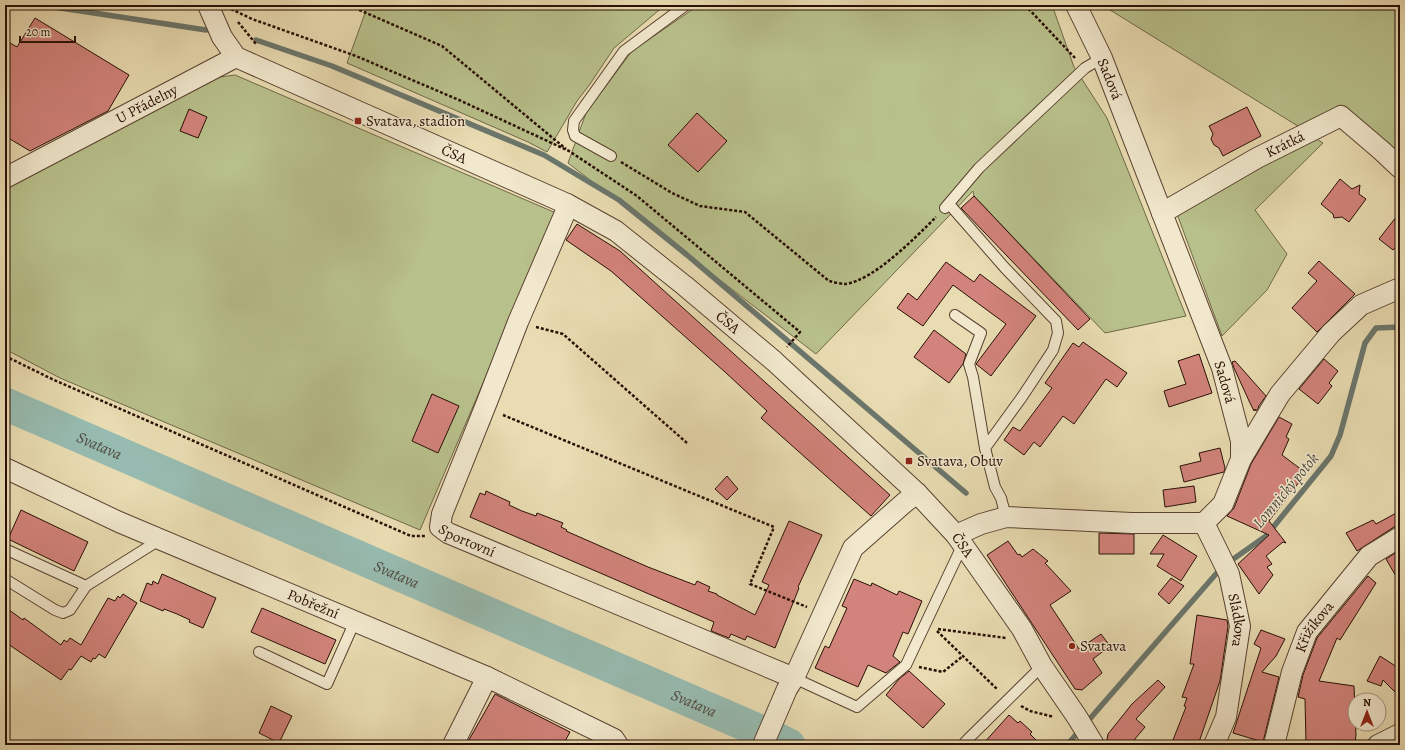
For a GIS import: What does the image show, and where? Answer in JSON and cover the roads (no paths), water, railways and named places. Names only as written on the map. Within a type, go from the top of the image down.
[{"type":"street","name":"Sadová","points":[[1076,5],[1102,58],[1222,368],[1241,441],[1241,459],[1223,504],[1204,523]]},
{"type":"street","points":[[212,14],[222,37],[233,53]]},
{"type":"street","name":"U Přádelny","points":[[5,178],[233,53]]},
{"type":"street","name":"ČSA","points":[[233,53],[566,204],[616,231],[685,286],[774,361],[917,493],[959,539],[1022,629],[1042,666],[1093,742]]},
{"type":"street","name":"Krátká","points":[[1162,213],[1258,158],[1341,116],[1400,168]]},
{"type":"street","name":"Sportovní","points":[[566,204],[565,213],[518,322],[442,514],[440,527],[448,534],[790,683]]},
{"type":"street","points":[[1241,459],[1280,394],[1331,333],[1361,305],[1400,288]]},
{"type":"street","name":"Pobřežní","points":[[5,468],[119,522],[487,677],[614,739],[618,745]]},
{"type":"street","points":[[763,745],[790,683],[824,613],[853,548],[917,493]]},
{"type":"street","points":[[959,539],[982,524],[1006,517],[1132,523],[1204,523]]},
{"type":"street","name":"Sládkova","points":[[1204,523],[1229,574],[1240,626],[1226,717],[1214,745]]},
{"type":"street","name":"Křižíkova","points":[[1274,745],[1292,672],[1307,632],[1369,556],[1400,537]]},
{"type":"street","points":[[453,745],[487,677]]},
{"type":"street","points":[[1378,745],[1400,734]]},
{"type":"lane","points":[[611,156],[575,136],[573,130],[574,122],[624,51],[686,5]]},
{"type":"lane","points":[[985,448],[1022,397],[1053,350],[1058,333],[1056,321],[947,206],[979,168],[1085,68],[1102,58]]},
{"type":"lane","points":[[955,315],[981,333],[969,364],[974,376],[985,448],[995,487],[1001,498],[1006,517]]},
{"type":"lane","points":[[5,579],[55,610],[63,613],[70,610],[86,586],[161,539]]},
{"type":"lane","points":[[790,683],[857,708],[906,665],[959,539]]},
{"type":"lane","points":[[5,549],[86,586]]},
{"type":"lane","points":[[259,652],[327,684],[355,621]]},
{"type":"lane","points":[[965,742],[1042,666]]},
{"type":"waterway","points":[[41,5],[206,30]]},
{"type":"waterway","points":[[256,40],[332,66],[544,155],[619,200],[687,255],[966,493]]},
{"type":"waterway","name":"Lomnický potok","points":[[1067,745],[1222,567],[1266,536],[1331,456],[1340,435],[1365,343],[1376,328],[1400,327]]},
{"type":"waterway","name":"Svatava","points":[[5,404],[789,745]]},
{"type":"place","name":"Svatava, stadion","points":[[358,121]]},
{"type":"place","name":"Svatava, Obuv","points":[[909,461]]},
{"type":"place","name":"Svatava","points":[[1072,646]]}]
